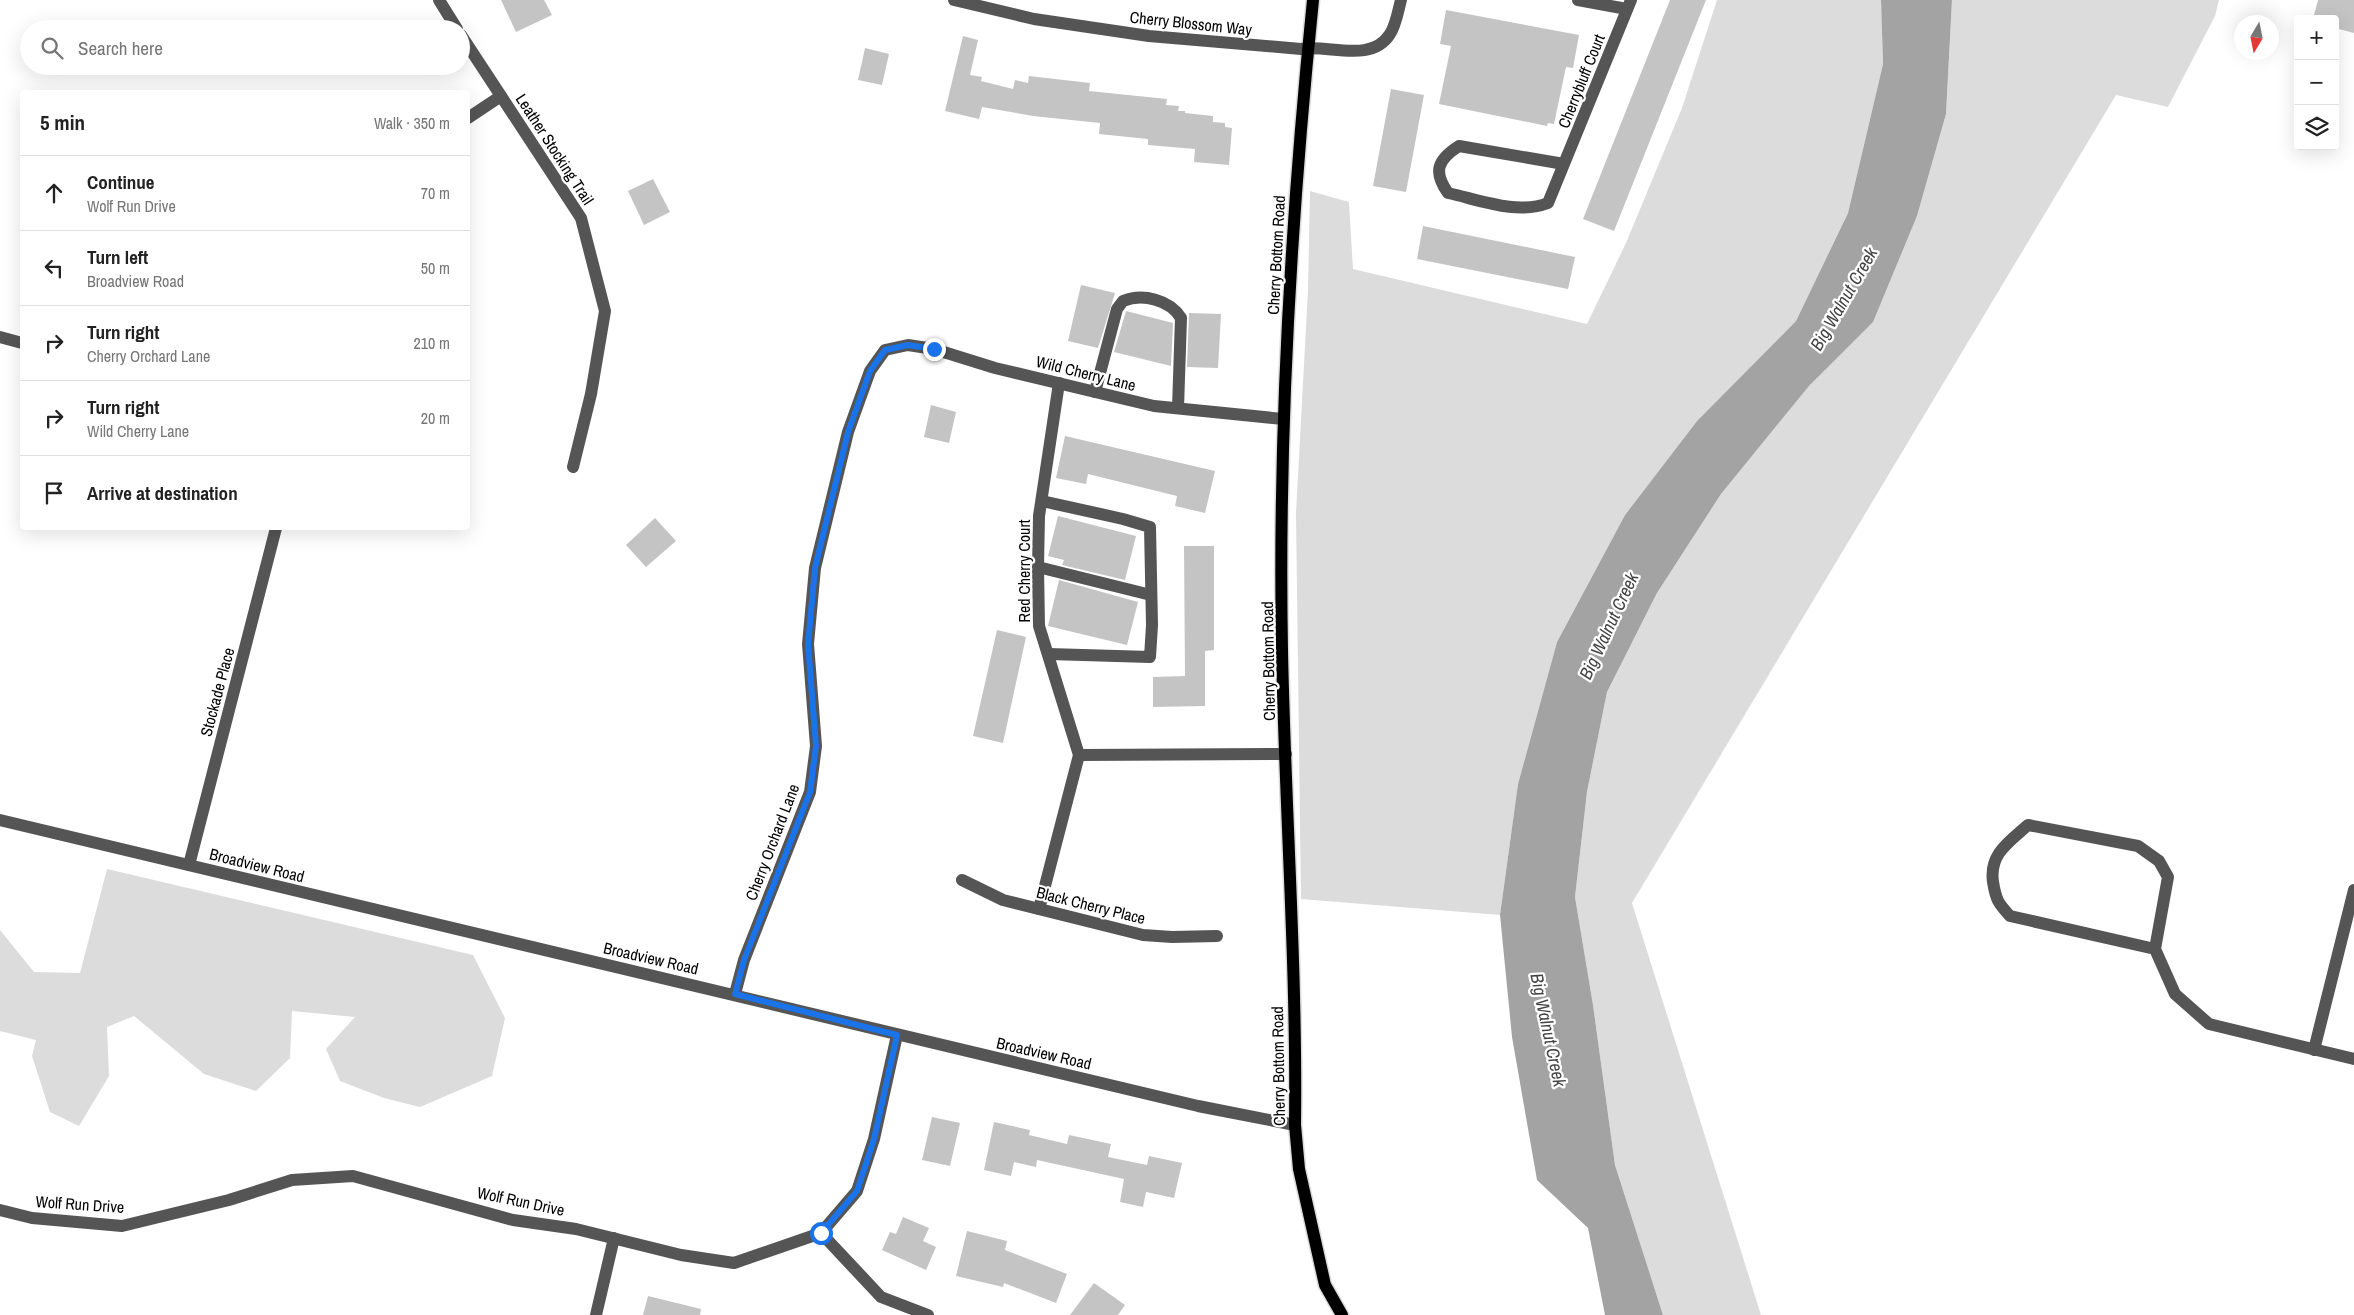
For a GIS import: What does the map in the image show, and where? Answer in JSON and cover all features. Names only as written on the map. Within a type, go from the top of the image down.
[{"type":"main road","name":"Cherry Bottom Road","points":[[1313,0],[1297,175],[1283,418],[1282,649],[1295,1125],[1299,1170],[1326,1285],[1342,1315]]},
{"type":"street","points":[[439,0],[452,20]]},
{"type":"street","name":"Cherry Blossom Way","points":[[954,0],[1034,19],[1149,36],[1301,49],[1308,48]]},
{"type":"street","points":[[1308,48],[1357,51],[1375,47],[1390,35],[1401,0]]},
{"type":"street","name":"Cherrybluff Court","points":[[1564,164],[1459,146],[1446,154],[1439,168],[1440,182],[1448,194],[1520,208],[1535,208],[1548,203],[1564,164],[1629,5],[1578,0]]},
{"type":"street","name":"Leather Stocking Trail","points":[[470,48],[580,218],[605,311],[591,394],[573,467]]},
{"type":"street","points":[[470,117],[501,96]]},
{"type":"street","points":[[1095,392],[1117,309],[1123,301],[1140,297],[1175,308],[1181,318],[1178,408]]},
{"type":"street","points":[[0,337],[20,342]]},
{"type":"street","name":"Wild Cherry Lane","points":[[885,350],[908,345],[934,349],[994,368],[1154,406],[1283,418]]},
{"type":"street","name":"Cherry Orchard Lane","points":[[735,994],[744,960],[810,792],[816,746],[808,644],[815,568],[848,432],[870,371],[885,350]]},
{"type":"street","name":"Red Cherry Court","points":[[1059,383],[1042,501],[1038,567],[1039,626],[1079,755]]},
{"type":"street","points":[[1042,501],[1150,527],[1150,657],[1049,654]]},
{"type":"street","name":"Stockade Place","points":[[189,865],[275,530]]},
{"type":"street","points":[[1038,567],[1151,595]]},
{"type":"street","points":[[1039,909],[1079,755],[1286,754]]},
{"type":"street","name":"Broadview Road","points":[[0,820],[1198,1106],[1295,1125]]},
{"type":"street","points":[[2155,949],[2010,916],[1996,901],[1991,869],[2000,850],[2028,825],[2138,846],[2160,862],[2168,877],[2155,949],[2175,994],[2209,1024],[2354,1059]]},
{"type":"street","name":"Black Cherry Place","points":[[962,880],[1003,900],[1143,935],[1172,937],[1217,936]]},
{"type":"street","points":[[2314,1050],[2354,890]]},
{"type":"street","points":[[897,1035],[874,1139],[857,1191],[821,1233],[881,1297],[928,1315]]},
{"type":"street","name":"Wolf Run Drive","points":[[0,1210],[32,1218],[122,1226],[229,1200],[292,1180],[353,1176],[513,1220],[576,1229],[682,1255],[734,1262],[821,1233]]},
{"type":"street","points":[[596,1315],[614,1238]]},
{"type":"shaded area","points":[[1717,0],[1881,0],[1883,64],[1848,213],[1796,321],[1697,421],[1625,515],[1557,642],[1518,784],[1500,915],[1301,899],[1296,513],[1308,290],[1310,191],[1349,202],[1353,269],[1587,324],[1626,243],[1682,108]]},
{"type":"shaded area","points":[[1952,0],[2219,0],[2215,16],[2168,107],[2116,95],[1632,903],[1761,1315],[1663,1315],[1615,1165],[1593,1005],[1575,897],[1587,792],[1607,692],[1657,593],[1721,494],[1809,386],[1873,321],[1917,216],[1946,114]]},
{"type":"shaded area","points":[[107,869],[473,955],[505,1018],[492,1076],[420,1107],[384,1098],[340,1081],[326,1049],[355,1017],[292,1011],[290,1058],[256,1091],[204,1074],[134,1016],[107,1027],[109,1076],[79,1126],[50,1112],[32,1056],[36,1040],[0,1031],[0,930],[34,972],[80,973]]},
{"type":"water","name":"Big Walnut Creek","points":[[1881,0],[1952,0],[1946,114],[1917,216],[1873,322],[1809,386],[1721,494],[1657,593],[1607,692],[1587,792],[1575,897],[1593,1005],[1615,1165],[1663,1315],[1605,1315],[1588,1228],[1537,1180],[1512,1037],[1500,915],[1518,784],[1557,642],[1625,515],[1697,421],[1796,321],[1848,213],[1883,64]]},
{"type":"building","points":[[501,0],[544,0],[552,15],[516,32]]},
{"type":"building","points":[[1670,0],[1706,0],[1614,231],[1583,219]]},
{"type":"building","points":[[2318,0],[2354,0],[2354,33],[2339,29],[2339,15],[2314,15]]},
{"type":"building","points":[[1446,10],[1579,35],[1573,68],[1566,67],[1554,124],[1548,123],[1547,126],[1439,104],[1451,46],[1440,44]]},
{"type":"building","points":[[963,36],[978,40],[970,75],[982,77],[981,81],[1013,89],[1015,80],[1028,83],[1029,76],[1090,83],[1089,91],[1167,99],[1166,105],[1179,106],[1178,111],[1213,116],[1213,122],[1225,123],[1225,127],[1232,128],[1229,165],[1194,162],[1195,149],[1148,145],[1148,139],[1099,134],[1100,123],[1033,116],[982,107],[979,119],[945,111]]},
{"type":"building","points":[[865,48],[889,54],[882,85],[858,80]]},
{"type":"building","points":[[1391,89],[1424,95],[1406,192],[1373,186]]},
{"type":"building","points":[[653,179],[670,212],[644,225],[628,191]]},
{"type":"building","points":[[1423,226],[1575,257],[1568,289],[1417,259]]},
{"type":"building","points":[[1081,285],[1115,293],[1098,348],[1068,341]]},
{"type":"building","points":[[1126,311],[1173,323],[1171,366],[1114,352]]},
{"type":"building","points":[[1189,313],[1221,314],[1218,368],[1187,367]]},
{"type":"building","points":[[931,405],[956,412],[949,443],[924,437]]},
{"type":"building","points":[[1065,436],[1215,471],[1205,513],[1175,506],[1177,496],[1088,474],[1086,484],[1056,478]]},
{"type":"building","points":[[1058,516],[1136,536],[1125,580],[1062,565],[1064,560],[1048,556]]},
{"type":"building","points":[[655,518],[676,541],[646,567],[626,545]]},
{"type":"building","points":[[1184,546],[1214,546],[1214,650],[1205,651],[1205,706],[1153,707],[1153,677],[1185,676]]},
{"type":"building","points":[[1059,580],[1138,602],[1127,645],[1048,626]]},
{"type":"building","points":[[997,630],[1026,637],[1003,743],[973,736]]},
{"type":"building","points":[[932,1117],[960,1123],[950,1166],[922,1160]]},
{"type":"building","points":[[994,1122],[1030,1130],[1029,1135],[1067,1144],[1069,1135],[1111,1144],[1108,1157],[1147,1165],[1149,1156],[1182,1163],[1174,1198],[1146,1192],[1143,1207],[1120,1202],[1124,1179],[1037,1160],[1036,1167],[1014,1162],[1011,1176],[984,1170]]},
{"type":"building","points":[[903,1217],[929,1228],[923,1241],[936,1247],[926,1270],[882,1250],[890,1232],[896,1234]]},
{"type":"building","points":[[967,1231],[1007,1241],[1005,1250],[1067,1274],[1056,1303],[1004,1283],[1003,1287],[956,1276]]},
{"type":"building","points":[[1094,1283],[1125,1305],[1118,1315],[1070,1315]]},
{"type":"building","points":[[648,1296],[701,1309],[700,1315],[643,1315]]},
{"type":"route","points":[[821,1233],[857,1191],[874,1139],[897,1035],[735,994],[744,960],[810,792],[816,746],[808,644],[815,568],[848,432],[870,371],[885,350],[908,345],[934,349]]}]
